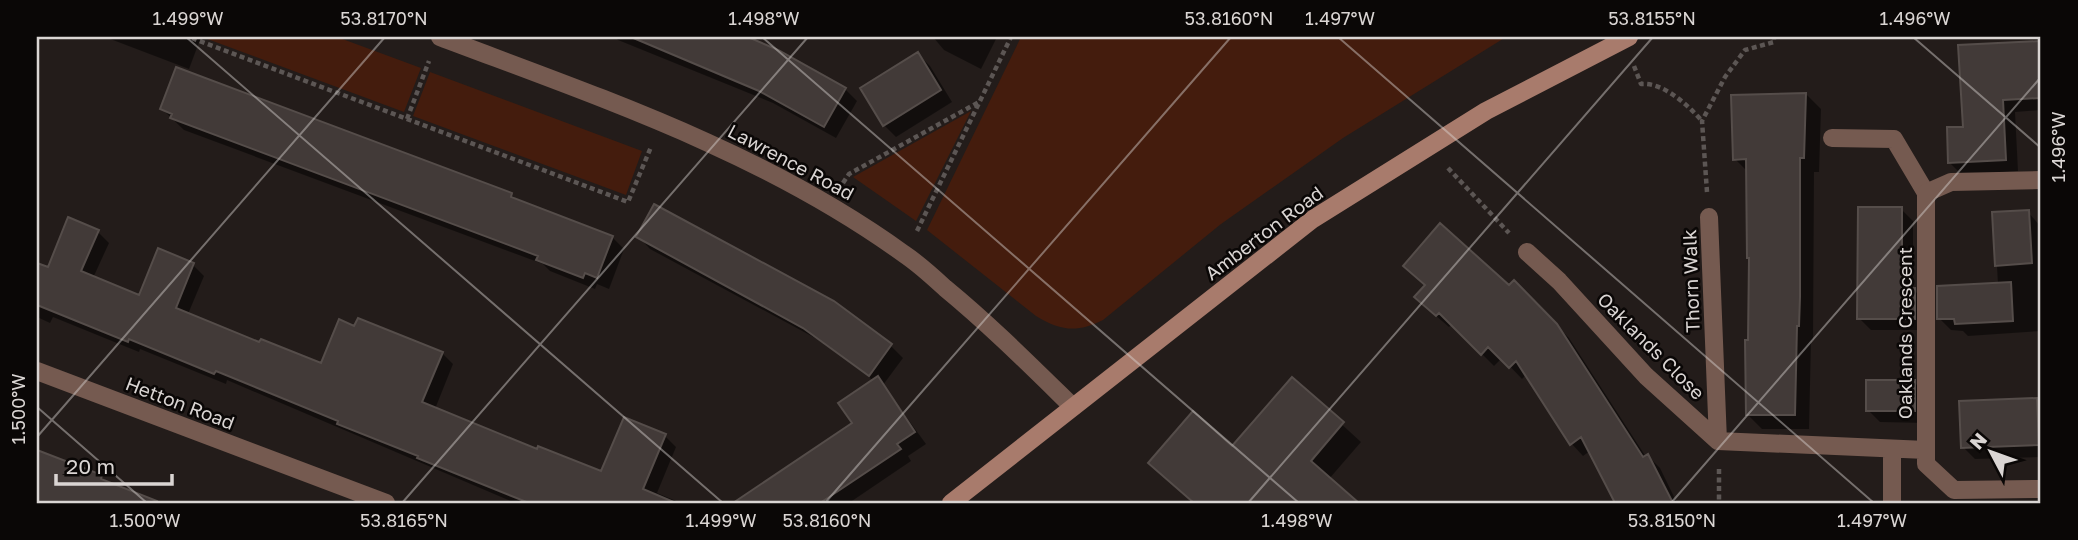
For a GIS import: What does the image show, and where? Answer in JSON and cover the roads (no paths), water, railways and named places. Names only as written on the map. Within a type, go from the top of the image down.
[{"type":"street","name":"Lawrence Road","points":[[440,37],[662,120],[751,161],[829,204],[906,255],[993,328],[1073,407]]},
{"type":"street","name":"Amberton Road","points":[[951,503],[1313,219],[1486,111],[1626,37]]},
{"type":"street","points":[[1832,138],[1894,139],[1926,193],[1951,182],[2041,180]]},
{"type":"street","name":"Oaklands Crescent","points":[[1926,193],[1926,464],[1954,490],[2041,489]]},
{"type":"street","name":"Thorn Walk","points":[[1709,217],[1718,441]]},
{"type":"street","name":"Oaklands Close","points":[[1527,252],[1595,319],[1646,376],[1718,441]]},
{"type":"street","name":"Hetton Road","points":[[37,371],[386,503]]},
{"type":"street","points":[[1718,441],[1926,450]]},
{"type":"street","points":[[1892,449],[1892,503]]}]
